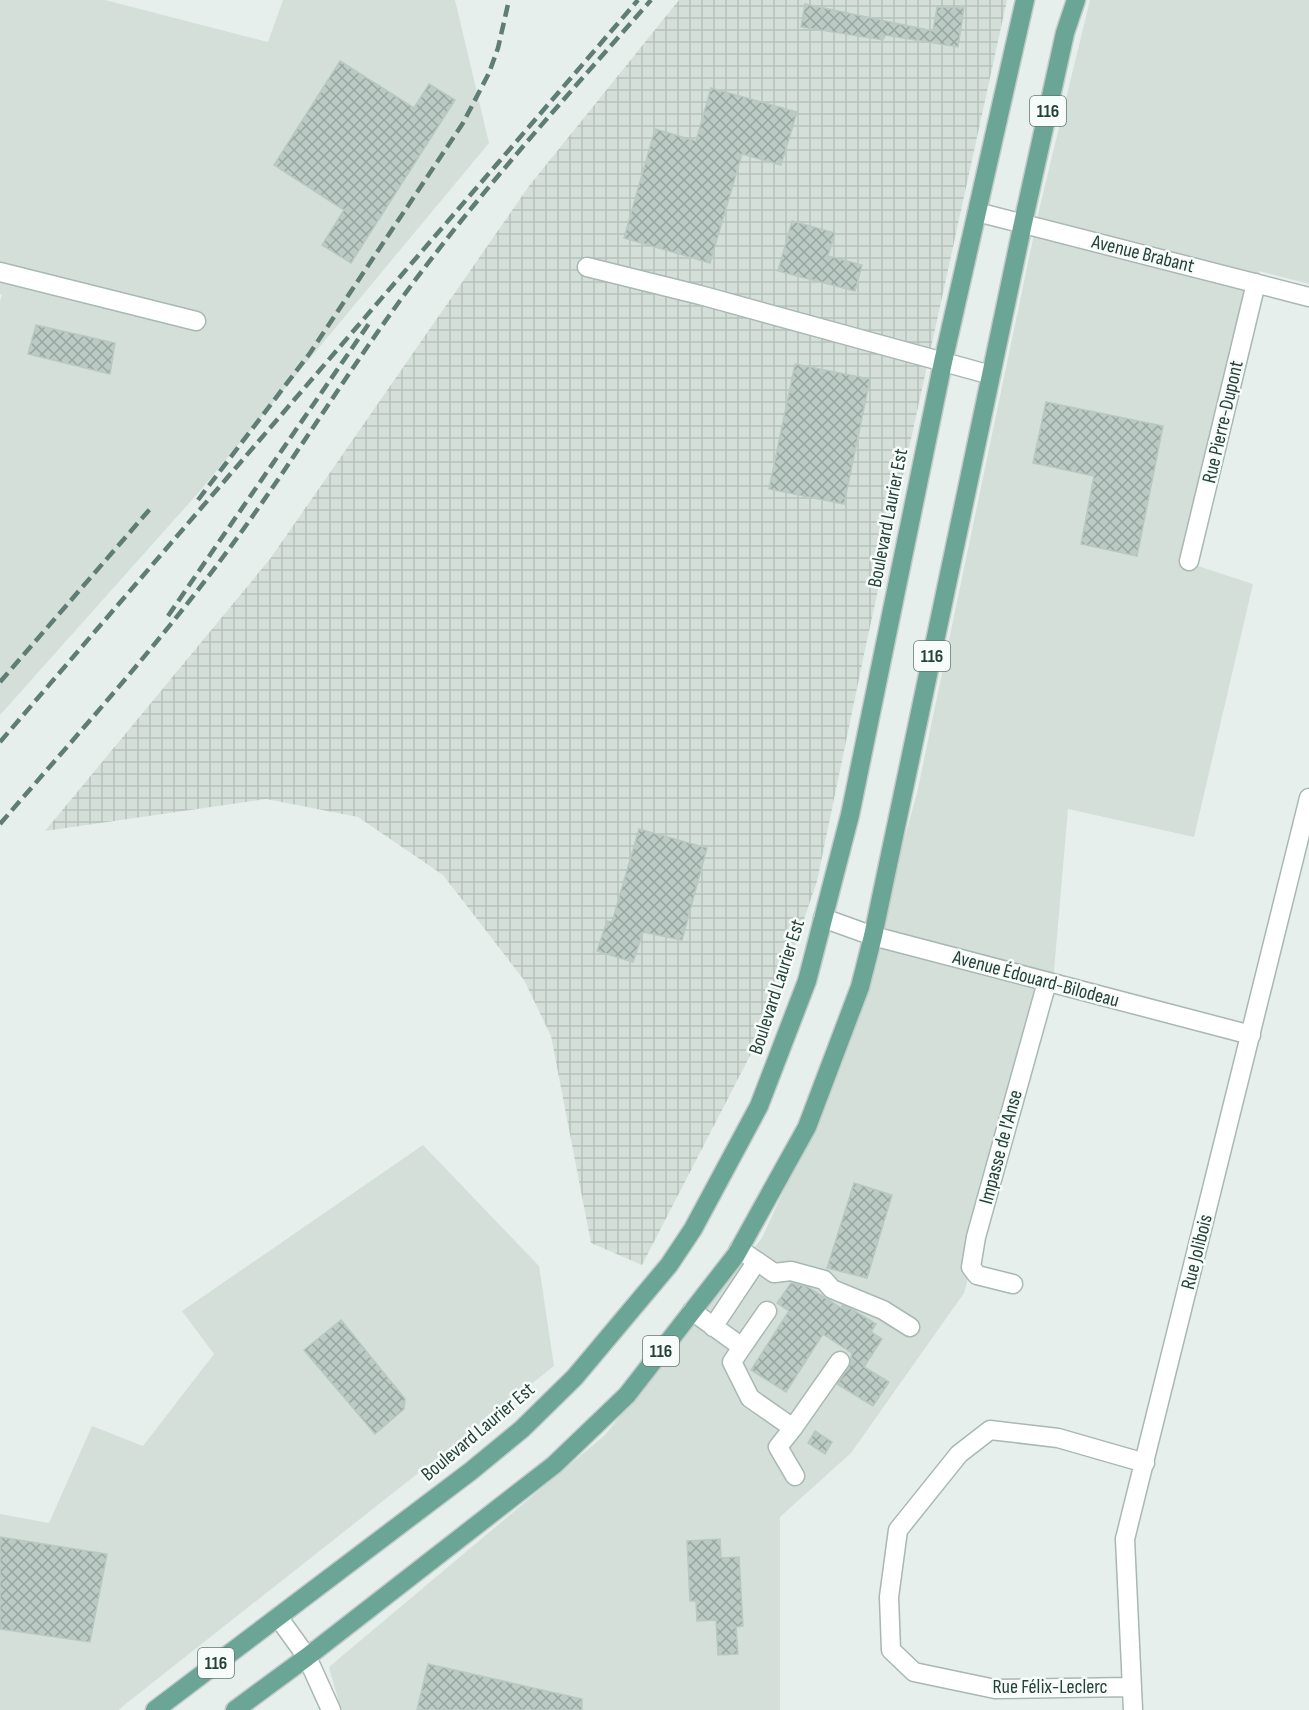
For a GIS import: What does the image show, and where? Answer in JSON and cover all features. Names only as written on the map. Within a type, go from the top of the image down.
[{"type":"main road","name":"Boulevard Laurier Est","points":[[155,1710],[471,1471],[522,1430],[575,1377],[669,1265],[693,1229],[759,1106],[807,981],[850,815],[943,362],[1025,0]]},
{"type":"main road","name":"116","points":[[235,1710],[307,1657],[554,1465],[627,1395],[740,1249],[807,1127],[860,987],[873,936],[1023,224],[1065,33],[1076,0]]},
{"type":"street","name":"Avenue Brabant","points":[[977,212],[1309,297]]},
{"type":"street","points":[[587,267],[700,295],[991,375]]},
{"type":"street","points":[[0,272],[196,321]]},
{"type":"street","name":"Rue Pierre-Dupont","points":[[1189,561],[1256,284]]},
{"type":"street","name":"Rue Jolibois","points":[[1133,1710],[1125,1539],[1309,798]]},
{"type":"street","name":"Avenue Édouard-Bilodeau","points":[[823,918],[873,936],[1251,1035]]},
{"type":"street","name":"Impasse de l'Anse","points":[[1013,1284],[977,1275],[971,1267],[976,1237],[1047,982]]},
{"type":"street","points":[[740,1249],[774,1273],[791,1271],[824,1280],[832,1289],[883,1310],[910,1327]]},
{"type":"street","points":[[713,1327],[757,1261]]},
{"type":"street","points":[[692,1311],[742,1347]]},
{"type":"street","points":[[767,1311],[732,1362],[750,1398],[793,1428]]},
{"type":"street","points":[[795,1476],[778,1447],[840,1361]]},
{"type":"street","name":"Rue Félix-Leclerc","points":[[1131,1687],[994,1689],[914,1672],[891,1650],[889,1597],[898,1530],[958,1454],[990,1430],[1058,1438],[1145,1463]]},
{"type":"street","points":[[278,1617],[307,1657],[331,1710]]},
{"type":"shaded area","points":[[0,0],[105,0],[268,42],[283,0],[455,0],[489,143],[199,492],[0,715],[0,301],[2,295],[0,294]]},
{"type":"shaded area","points":[[679,0],[1007,0],[866,645],[817,881],[773,1011],[642,1265],[591,1243],[551,1036],[524,980],[443,875],[358,817],[266,799],[45,831],[270,559],[529,186]]},
{"type":"shaded area","points":[[1090,0],[1309,0],[1309,284],[1259,271],[1198,566],[1253,584],[1194,837],[1068,809],[1054,971],[964,1293],[851,1453],[780,1517],[780,1710],[341,1710],[329,1667],[605,1435],[762,1238],[843,1060],[917,793],[1039,210]]},
{"type":"shaded area","points":[[423,1145],[539,1266],[554,1366],[118,1710],[0,1710],[0,1514],[49,1523],[92,1426],[143,1446],[214,1354],[182,1311]]},
{"type":"building","points":[[805,4],[933,31],[937,7],[964,8],[958,47],[885,35],[883,40],[801,27]]},
{"type":"building","points":[[340,61],[414,108],[429,84],[455,100],[351,263],[322,245],[344,210],[274,165]]},
{"type":"building","points":[[711,88],[797,112],[781,165],[742,154],[710,263],[624,238],[655,129],[696,141]]},
{"type":"building","points":[[792,221],[835,233],[828,256],[862,265],[855,291],[778,271]]},
{"type":"building","points":[[36,325],[115,343],[110,374],[28,354]]},
{"type":"building","points":[[795,364],[870,379],[844,504],[769,489]]},
{"type":"building","points":[[1046,402],[1163,426],[1137,556],[1081,544],[1094,476],[1033,463]]},
{"type":"building","points":[[639,829],[707,848],[682,940],[643,932],[633,962],[597,951],[607,921],[612,922]]},
{"type":"building","points":[[854,1183],[892,1195],[867,1278],[827,1268]]},
{"type":"building","points":[[791,1283],[808,1287],[841,1308],[843,1305],[876,1324],[871,1332],[882,1339],[864,1367],[889,1382],[873,1406],[837,1384],[849,1367],[852,1353],[823,1334],[786,1392],[751,1370],[789,1311],[777,1303]]},
{"type":"building","points":[[341,1320],[405,1399],[404,1409],[375,1434],[304,1350]]},
{"type":"building","points":[[815,1431],[832,1442],[825,1454],[808,1443]]},
{"type":"building","points":[[0,1537],[107,1554],[90,1642],[0,1629]]},
{"type":"building","points":[[720,1539],[721,1558],[739,1557],[743,1626],[736,1627],[738,1654],[718,1655],[716,1620],[697,1621],[696,1601],[690,1601],[687,1541]]},
{"type":"building","points":[[428,1664],[582,1699],[582,1710],[417,1710]]},
{"type":"railway","points":[[198,500],[310,353],[463,123],[489,73],[498,48],[509,0]]},
{"type":"railway","points":[[0,742],[638,0]]},
{"type":"railway","points":[[0,824],[85,727],[220,561],[410,287],[467,213],[651,0]]},
{"type":"railway","points":[[168,616],[370,322]]},
{"type":"railway","points":[[0,682],[150,509]]}]
